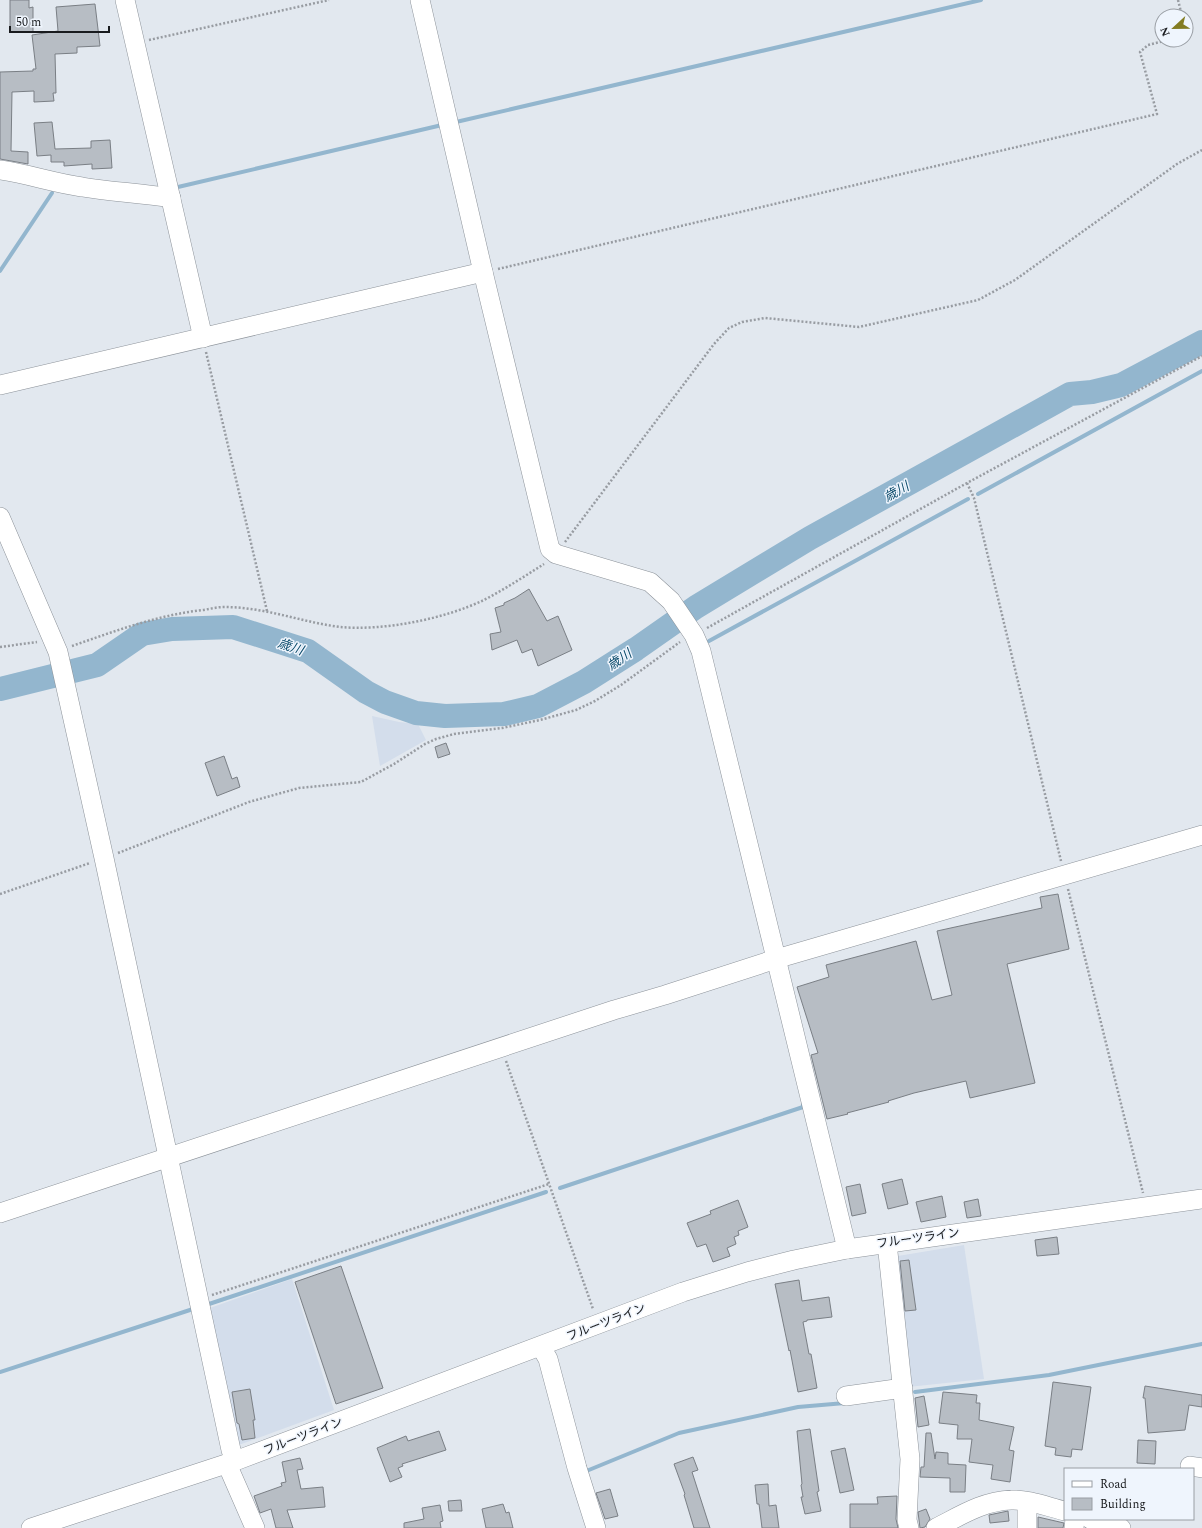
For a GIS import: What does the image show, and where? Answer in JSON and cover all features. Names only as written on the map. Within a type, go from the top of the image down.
[{"type":"street","points":[[124,0],[203,338]]},
{"type":"street","points":[[420,0],[550,549],[556,554],[650,582],[671,601],[694,635],[701,650],[847,1249]]},
{"type":"street","points":[[0,170],[25,174],[42,180],[83,187],[171,198]]},
{"type":"street","points":[[0,385],[484,272]]},
{"type":"street","points":[[0,517],[57,650],[66,684],[199,1300],[229,1442],[231,1462],[255,1528]]},
{"type":"street","points":[[0,1213],[614,1010],[776,959],[1202,835]]},
{"type":"street","name":"フルーツライン","points":[[34,1528],[231,1462],[683,1292],[717,1281],[794,1260],[847,1249],[1202,1198]]},
{"type":"street","points":[[887,1243],[910,1459],[907,1520],[909,1528]]},
{"type":"street","points":[[541,1346],[548,1359],[577,1468],[596,1528]]},
{"type":"street","points":[[846,1396],[903,1388]]},
{"type":"street","points":[[936,1528],[984,1504],[1012,1500],[1064,1511]]},
{"type":"street","points":[[1026,1502],[1027,1528]]},
{"type":"street","points":[[1093,1520],[1121,1528]]},
{"type":"path","points":[[135,43],[329,0]]},
{"type":"path","points":[[484,272],[1157,114],[1140,52],[1148,45],[1154,44]]},
{"type":"path","points":[[0,647],[57,650],[157,618],[186,612],[224,607],[267,611],[320,624],[365,628],[415,622],[463,609],[484,600],[545,564],[556,554],[714,344],[729,328],[742,322],[765,318],[859,327],[978,300],[1015,280],[1177,164],[1202,150]]},
{"type":"path","points":[[203,338],[267,611]]},
{"type":"path","points":[[0,894],[104,858],[249,802],[299,788],[361,782],[436,739],[454,734],[502,728],[540,720],[576,710],[608,693],[687,637],[694,635],[967,483],[1202,356]]},
{"type":"path","points":[[967,483],[974,498],[1065,876],[1147,1206]]},
{"type":"path","points":[[502,1047],[598,1324]]},
{"type":"path","points":[[199,1300],[549,1184]]},
{"type":"shaded area","points":[[372,716],[399,722],[418,724],[426,740],[380,766]]},
{"type":"shaded area","points":[[964,1245],[984,1379],[908,1387],[892,1257]]},
{"type":"shaded area","points":[[292,1279],[334,1410],[236,1446],[207,1309]]},
{"type":"building","points":[[10,0],[29,0],[29,8],[33,7],[33,32],[10,32]]},
{"type":"building","points":[[95,4],[100,46],[77,47],[77,53],[55,54],[56,93],[53,93],[54,101],[34,102],[34,91],[12,92],[11,151],[28,152],[28,164],[0,159],[0,72],[33,71],[33,69],[36,69],[32,35],[58,31],[56,7]]},
{"type":"building","points":[[52,122],[55,149],[91,148],[91,141],[110,140],[112,168],[92,169],[92,164],[64,166],[64,162],[51,162],[51,155],[37,156],[34,123]]},
{"type":"building","points":[[529,589],[547,621],[558,616],[572,650],[538,666],[532,649],[522,653],[517,640],[492,650],[490,634],[501,632],[495,608],[504,605],[504,603]]},
{"type":"building","points":[[446,743],[450,754],[438,758],[435,747]]},
{"type":"building","points":[[224,756],[232,779],[237,777],[240,787],[217,796],[205,763]]},
{"type":"building","points":[[1058,894],[1069,949],[1007,964],[1035,1083],[970,1098],[966,1081],[914,1093],[888,1101],[889,1102],[827,1119],[811,1055],[818,1053],[797,987],[829,977],[826,965],[916,941],[932,1000],[952,995],[937,931],[1042,908],[1040,897]]},
{"type":"building","points":[[902,1179],[908,1204],[888,1209],[882,1184]]},
{"type":"building","points":[[860,1184],[866,1213],[852,1216],[846,1187]]},
{"type":"building","points":[[942,1196],[946,1217],[921,1222],[916,1202]]},
{"type":"building","points":[[978,1199],[981,1216],[967,1218],[964,1202]]},
{"type":"building","points":[[738,1200],[748,1227],[738,1231],[739,1235],[734,1237],[736,1244],[727,1248],[730,1256],[713,1262],[706,1244],[697,1247],[687,1223],[711,1214],[710,1211]]},
{"type":"building","points":[[1057,1237],[1059,1254],[1037,1256],[1035,1240]]},
{"type":"building","points":[[909,1260],[916,1310],[905,1311],[900,1261]]},
{"type":"building","points":[[341,1266],[383,1388],[336,1404],[295,1282]]},
{"type":"building","points":[[799,1280],[802,1301],[829,1297],[832,1317],[807,1320],[803,1322],[817,1388],[798,1392],[775,1284]]},
{"type":"building","points":[[1053,1382],[1091,1387],[1082,1450],[1072,1449],[1071,1457],[1055,1455],[1056,1448],[1045,1446]]},
{"type":"building","points":[[1145,1386],[1202,1395],[1202,1407],[1189,1405],[1185,1430],[1148,1433],[1145,1398],[1143,1398]]},
{"type":"building","points":[[250,1389],[255,1420],[253,1420],[255,1438],[242,1440],[239,1424],[237,1423],[232,1392]]},
{"type":"building","points":[[943,1392],[977,1395],[976,1403],[980,1403],[979,1420],[1014,1427],[1009,1450],[1014,1451],[1010,1482],[991,1479],[993,1465],[969,1462],[972,1439],[957,1439],[958,1425],[939,1423]]},
{"type":"building","points":[[924,1396],[929,1425],[918,1427],[915,1398]]},
{"type":"building","points":[[810,1429],[819,1491],[817,1492],[821,1511],[805,1514],[801,1497],[803,1497],[797,1431]]},
{"type":"building","points":[[439,1431],[446,1450],[402,1464],[403,1466],[398,1468],[402,1477],[390,1482],[377,1448],[406,1436],[408,1441]]},
{"type":"building","points":[[926,1433],[931,1433],[935,1459],[936,1452],[948,1453],[948,1464],[966,1465],[965,1492],[950,1492],[950,1478],[920,1477],[921,1467],[924,1467]]},
{"type":"building","points":[[1138,1440],[1156,1441],[1155,1464],[1137,1463]]},
{"type":"building","points":[[845,1448],[854,1490],[840,1493],[831,1451]]},
{"type":"building","points":[[693,1457],[698,1470],[692,1472],[710,1528],[694,1528],[684,1495],[685,1494],[674,1464]]},
{"type":"building","points":[[300,1458],[303,1469],[297,1470],[301,1489],[323,1487],[325,1507],[287,1510],[293,1528],[276,1528],[271,1509],[260,1513],[254,1496],[282,1486],[281,1483],[286,1482],[282,1462]]},
{"type":"building","points":[[768,1484],[769,1506],[776,1505],[779,1528],[762,1528],[755,1485]]},
{"type":"building","points":[[610,1489],[618,1516],[605,1519],[596,1493]]},
{"type":"building","points":[[897,1496],[896,1519],[898,1528],[850,1528],[850,1504],[878,1504],[877,1497]]},
{"type":"building","points":[[461,1500],[462,1511],[449,1511],[448,1501]]},
{"type":"building","points":[[503,1504],[506,1513],[509,1512],[513,1528],[486,1528],[482,1509]]},
{"type":"building","points":[[440,1505],[443,1521],[440,1522],[441,1528],[404,1528],[404,1523],[424,1519],[422,1508]]},
{"type":"building","points":[[926,1509],[930,1519],[925,1527],[920,1528],[918,1512]]},
{"type":"building","points":[[1008,1511],[1009,1521],[990,1523],[989,1515]]},
{"type":"building","points":[[1038,1517],[1064,1523],[1063,1528],[1038,1528]]},
{"type":"waterway","points":[[456,122],[981,0]]},
{"type":"waterway","points":[[178,187],[442,125]]},
{"type":"waterway","points":[[0,271],[52,193]]},
{"type":"waterway","name":"歳川","points":[[0,689],[97,665],[142,634],[172,629],[233,627],[308,651],[366,692],[385,702],[416,713],[445,716],[504,714],[538,706],[584,682],[636,649],[696,607],[810,538],[1070,394],[1092,392],[1121,385],[1202,342]]},
{"type":"waterway","points":[[978,494],[1202,371]]},
{"type":"waterway","points":[[709,641],[968,499]]},
{"type":"waterway","points":[[560,1188],[803,1107],[803,1104]]},
{"type":"waterway","points":[[209,1304],[546,1192]]},
{"type":"waterway","points":[[0,1372],[193,1309]]},
{"type":"waterway","points":[[915,1392],[1049,1375],[1202,1344]]},
{"type":"waterway","points":[[584,1472],[679,1433],[798,1407],[845,1403]]}]
